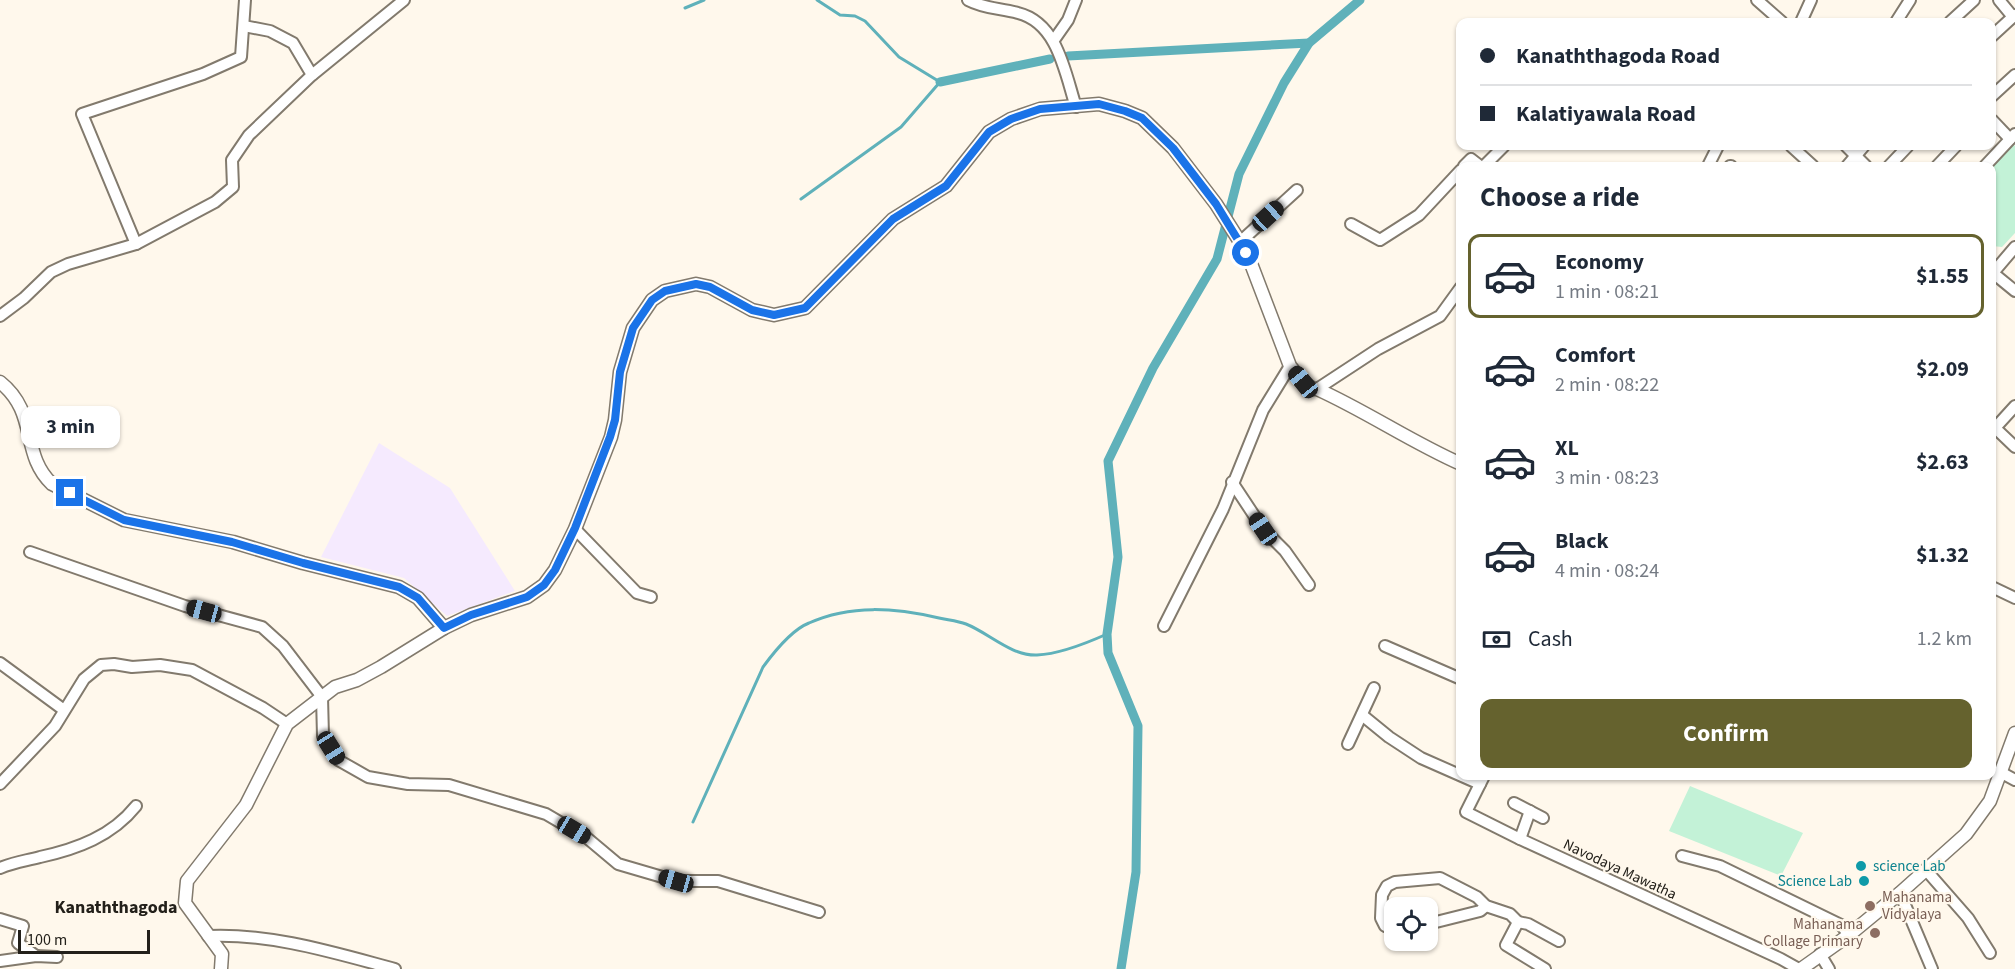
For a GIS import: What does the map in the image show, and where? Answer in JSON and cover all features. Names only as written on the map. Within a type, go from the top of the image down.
[{"type":"street","points":[[136,244],[82,114],[203,74],[240,57],[246,0]]},
{"type":"street","points":[[0,316],[24,298],[51,272],[68,264],[136,244],[215,202],[233,187],[232,160],[249,135],[312,75],[404,0]]},
{"type":"street","points":[[968,0],[997,10],[1018,13],[1038,22],[1054,40],[1076,107]]},
{"type":"street","points":[[1054,40],[1068,20],[1076,0]]},
{"type":"street","points":[[1757,0],[1777,18]]},
{"type":"street","points":[[1803,18],[1811,0]]},
{"type":"street","points":[[1899,18],[1910,0]]},
{"type":"street","points":[[1954,18],[1974,0]]},
{"type":"street","points":[[1996,32],[2014,16],[1999,0]]},
{"type":"street","points":[[243,26],[270,31],[292,43],[312,75]]},
{"type":"street","points":[[1996,92],[2015,75]]},
{"type":"street","points":[[221,969],[222,954],[184,903],[187,881],[246,805],[287,724],[335,687],[357,680],[444,628],[471,615],[527,597],[544,585],[555,570],[575,528],[610,437],[615,420],[620,372],[633,328],[652,300],[665,291],[696,284],[710,287],[752,310],[774,315],[805,308],[893,219],[946,186],[989,132],[1011,119],[1040,109],[1099,104],[1142,118],[1173,148],[1216,204],[1240,242],[1290,366],[1303,382],[1313,389],[1351,404],[1424,448],[1456,462]]},
{"type":"street","points":[[1989,162],[2012,136],[1996,123]]},
{"type":"street","points":[[1488,162],[1500,150]]},
{"type":"street","points":[[1795,150],[1809,162]]},
{"type":"street","points":[[1850,150],[1862,162]]},
{"type":"street","points":[[1851,162],[1861,150]]},
{"type":"street","points":[[1893,162],[1904,150]]},
{"type":"street","points":[[1941,162],[1952,150]]},
{"type":"street","points":[[1351,224],[1380,240],[1419,215],[1456,175]]},
{"type":"street","points":[[1240,242],[1297,190]]},
{"type":"street","points":[[1996,269],[2015,247]]},
{"type":"street","points":[[1996,275],[2015,291]]},
{"type":"street","points":[[1317,389],[1378,348],[1440,316],[1456,294]]},
{"type":"street","points":[[1164,626],[1223,509],[1263,410],[1290,366]]},
{"type":"street","points":[[0,382],[21,407],[27,420],[36,462],[42,475],[52,484],[124,520],[232,542],[303,563],[399,587],[418,598],[444,628]]},
{"type":"street","points":[[1996,424],[2015,406]]},
{"type":"street","points":[[1996,430],[2015,447]]},
{"type":"street","points":[[1233,482],[1263,529],[1285,551],[1309,585]]},
{"type":"street","points":[[575,528],[637,593],[651,597]]},
{"type":"street","points":[[30,552],[185,606],[262,627],[283,646],[322,697],[323,736],[338,760],[368,777],[408,784],[449,785],[460,788],[546,814],[587,838],[618,864],[676,881],[718,881],[819,912]]},
{"type":"street","points":[[1996,589],[2015,598]]},
{"type":"street","points":[[1385,646],[1456,677]]},
{"type":"street","points":[[0,663],[64,710]]},
{"type":"street","points":[[0,784],[55,726],[84,679],[101,665],[114,664],[132,667],[160,665],[192,670],[263,708],[287,724]]},
{"type":"street","points":[[1348,744],[1374,687]]},
{"type":"street","points":[[1362,715],[1389,737],[1421,758],[1456,771]]},
{"type":"street","points":[[2015,733],[1997,770],[2015,780]]},
{"type":"street","name":"Navodaya Mawatha","points":[[1482,780],[1466,812],[1800,969]]},
{"type":"street","points":[[1800,969],[1849,935],[1966,834],[1990,801],[1995,780]]},
{"type":"street","points":[[1514,803],[1543,818]]},
{"type":"street","points":[[0,868],[17,861],[39,858],[87,844],[125,819],[136,806]]},
{"type":"street","points":[[1520,839],[1530,811]]},
{"type":"street","points":[[1682,856],[1720,866],[1752,880],[1841,925],[1849,935]]},
{"type":"street","points":[[1926,870],[1968,918],[1990,953]]},
{"type":"street","points":[[1384,924],[1381,918],[1382,895],[1386,886],[1395,882],[1440,878],[1477,897],[1486,906],[1510,914],[1518,922],[1528,924],[1559,941]]},
{"type":"street","points":[[1900,893],[1932,969]]},
{"type":"street","points":[[1438,922],[1480,911],[1486,906]]},
{"type":"street","points":[[0,919],[23,926],[18,943],[36,956]]},
{"type":"street","points":[[1518,922],[1506,945],[1545,969]]},
{"type":"street","points":[[208,936],[231,935],[318,949],[395,969]]},
{"type":"street","points":[[1820,954],[1829,969]]},
{"type":"street","points":[[0,961],[36,956],[57,957]]},
{"type":"shaded area","points":[[379,443],[450,488],[515,591],[447,616],[404,578],[321,557]]},
{"type":"green space","points":[[2012,143],[2015,146],[2015,233],[2002,247],[1996,246],[1995,162]]},
{"type":"green space","points":[[1690,786],[1803,833],[1781,876],[1669,831]]},
{"type":"waterway","points":[[685,8],[704,0]]},
{"type":"waterway","points":[[801,199],[901,127],[940,82],[899,57],[865,21],[855,16],[840,15],[817,0]]},
{"type":"waterway","points":[[1121,969],[1136,872],[1138,726],[1108,653],[1107,634],[1118,557],[1108,461],[1153,368],[1217,259],[1239,174],[1284,83],[1309,43],[1360,0]]},
{"type":"waterway","points":[[1068,56],[1309,43]]},
{"type":"waterway","points":[[940,82],[1050,59]]},
{"type":"waterway","points":[[693,822],[763,667],[789,636],[802,626],[825,617],[857,610],[890,610],[963,623],[1018,652],[1037,655],[1064,650],[1107,634]]},
{"type":"place","name":"science Lab","points":[[1861,866]]},
{"type":"place","name":"Science Lab","points":[[1864,881]]},
{"type":"place","name":"Mahanama Vidyalaya","points":[[1870,906]]},
{"type":"place","name":"Mahanama Collage Primary","points":[[1875,933]]},
{"type":"district","name":"Kanaththagoda","points":[[116,907]]},
{"type":"route","points":[[70,493],[124,520],[232,542],[303,563],[399,587],[418,598],[444,628],[471,615],[527,597],[544,585],[555,570],[575,528],[610,437],[615,420],[620,372],[633,328],[652,300],[665,291],[696,284],[710,287],[752,310],[774,315],[805,308],[893,219],[946,186],[989,132],[1011,119],[1040,109],[1099,104],[1142,118],[1173,148],[1216,204],[1246,253]]}]
